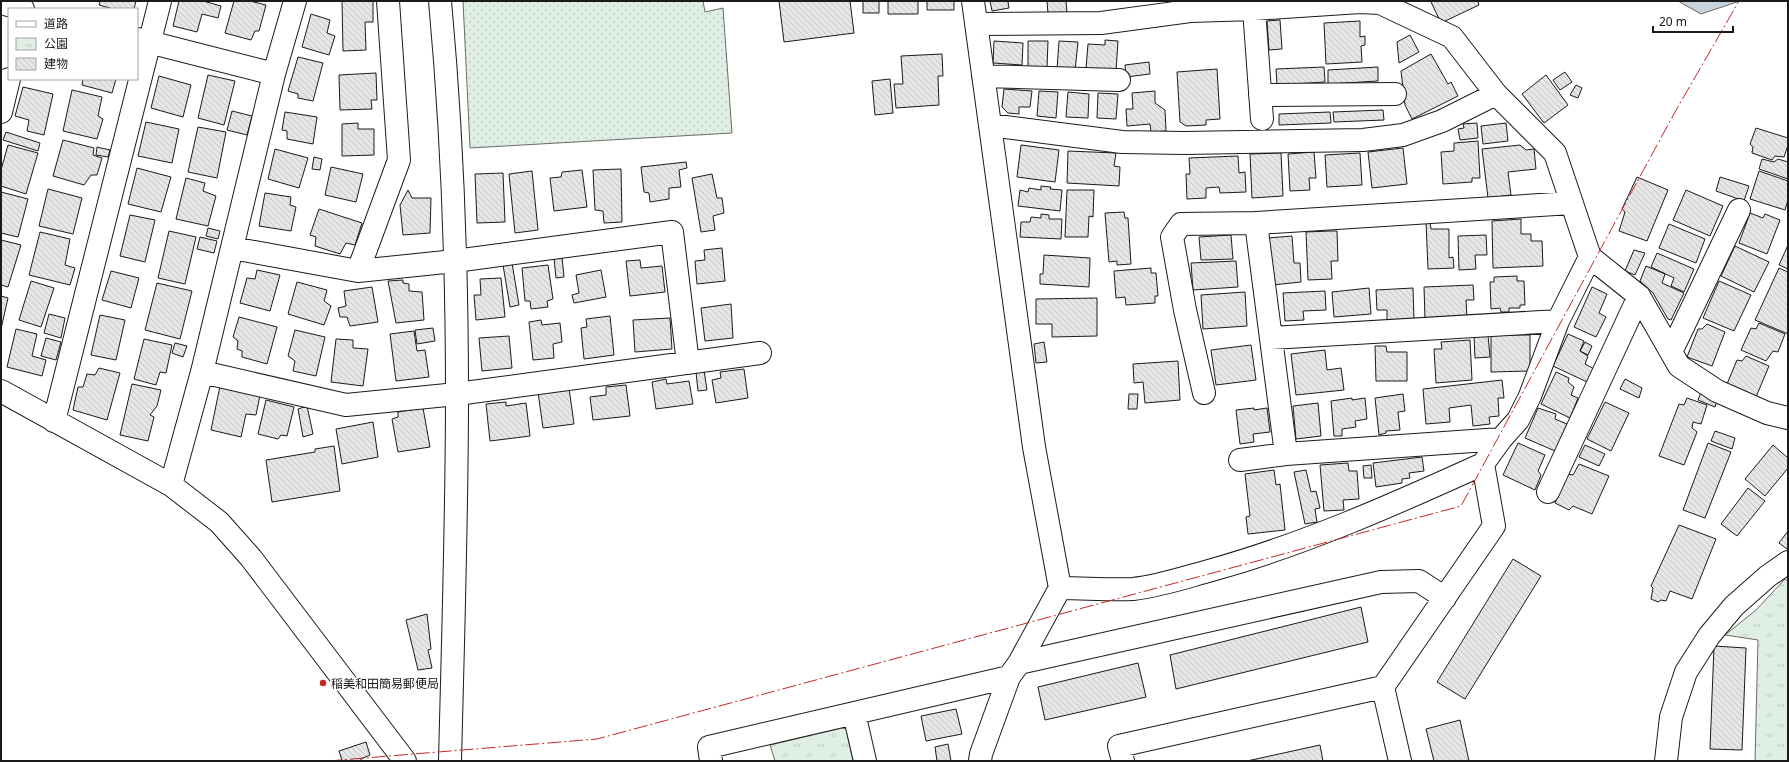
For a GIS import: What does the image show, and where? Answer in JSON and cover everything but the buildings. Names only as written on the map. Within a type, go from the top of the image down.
[{"type":"street","points":[[138,62],[143,41],[160,1]]},
{"type":"street","points":[[171,485],[202,372],[274,74],[295,1]]},
{"type":"street","points":[[358,271],[399,160],[388,1]]},
{"type":"street","points":[[440,1],[446,64],[455,261],[457,394],[450,761]]},
{"type":"street","points":[[973,1],[1033,439],[1060,588],[1014,670],[981,754],[980,761]]},
{"type":"street","points":[[976,24],[1101,23],[1190,10],[1254,9],[1380,2],[1452,37],[1496,94],[1555,153],[1590,257],[1639,296],[1679,366],[1717,391],[1767,413],[1788,418]]},
{"type":"street","points":[[1,3],[19,8]]},
{"type":"street","points":[[1254,9],[1262,119]]},
{"type":"street","points":[[143,41],[274,74]]},
{"type":"street","points":[[983,76],[1119,80]]},
{"type":"street","points":[[1,112],[9,80]]},
{"type":"street","points":[[54,421],[134,80]]},
{"type":"street","points":[[1260,95],[1395,94]]},
{"type":"street","points":[[990,125],[1122,142],[1184,143],[1363,140],[1403,135],[1442,121],[1496,94]]},
{"type":"street","points":[[1204,394],[1185,310],[1172,237],[1181,224],[1256,223],[1572,203]]},
{"type":"street","points":[[1671,352],[1739,210]]},
{"type":"street","points":[[1256,223],[1286,454]]},
{"type":"street","points":[[232,248],[358,271],[455,261],[672,232],[688,363]]},
{"type":"street","points":[[1060,588],[1133,588],[1166,583],[1242,562],[1346,522],[1483,464],[1501,439],[1518,420],[1530,396],[1558,321],[1590,257]]},
{"type":"street","points":[[1548,492],[1639,296]]},
{"type":"street","points":[[1271,338],[1558,321]]},
{"type":"street","points":[[202,372],[346,405],[457,394],[760,353]]},
{"type":"street","points":[[1,391],[171,485],[219,522],[251,558],[405,761]]},
{"type":"street","points":[[1240,460],[1286,454],[1501,439]]},
{"type":"street","points":[[1123,761],[1119,746],[1383,686],[1494,526],[1483,464]]},
{"type":"street","points":[[1666,761],[1671,718],[1686,672],[1709,636],[1734,606],[1768,576],[1788,562]]},
{"type":"street","points":[[712,761],[709,747],[854,713],[1014,670],[1381,582],[1419,581],[1445,598]]},
{"type":"street","points":[[1383,686],[1400,761]]},
{"type":"street","points":[[854,713],[865,761]]},
{"type":"green space","points":[[463,1],[703,1],[705,12],[723,8],[732,133],[470,148]]},
{"type":"green space","points":[[1785,579],[1788,581],[1788,761],[1755,761],[1758,640],[1725,635],[1756,610]]},
{"type":"green space","points":[[842,728],[846,729],[853,761],[775,761],[770,745]]},
{"type":"shaded area","points":[[1678,1],[1740,1],[1701,14]]},
{"type":"power","points":[[328,761],[597,739],[1461,506],[1675,112],[1739,1]]},
{"type":"place","name":"稲美和田簡易郵便局","points":[[323,683]]}]
